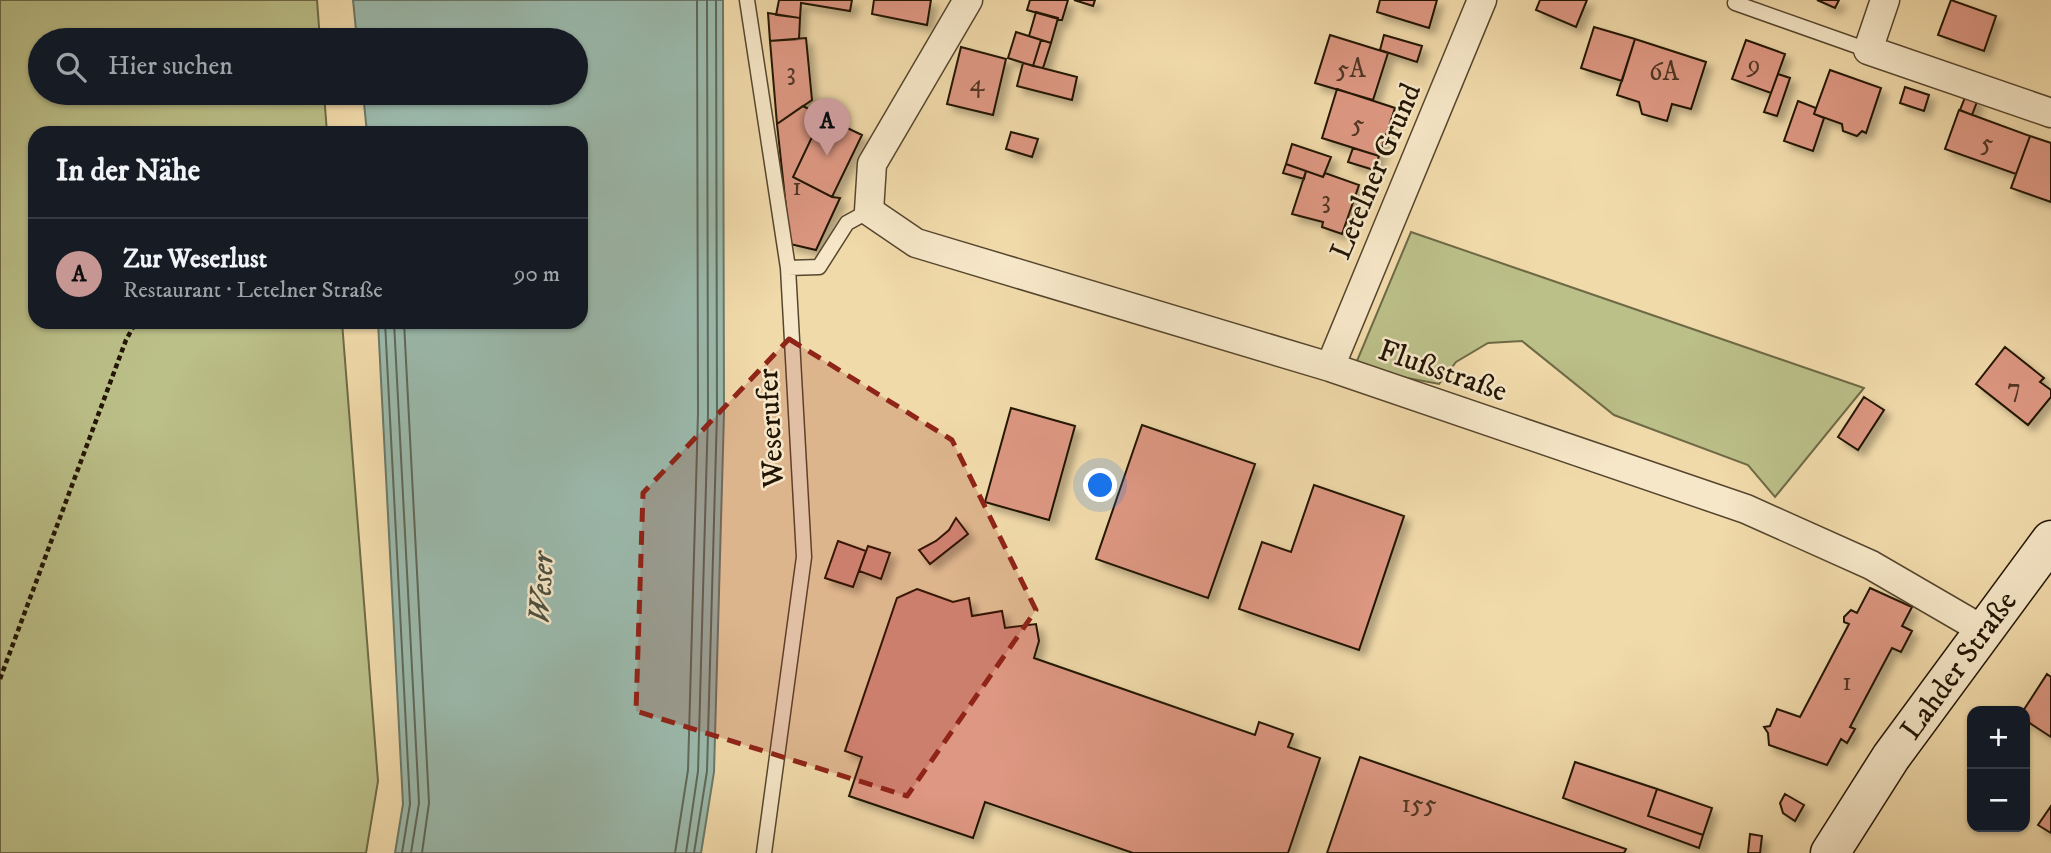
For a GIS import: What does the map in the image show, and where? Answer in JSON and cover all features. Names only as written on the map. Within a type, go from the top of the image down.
[{"type":"street","points":[[869,211],[872,164],[968,0]]},
{"type":"street","name":"Letelner Grund","points":[[1330,367],[1482,0]]},
{"type":"street","points":[[1885,0],[1868,50],[2051,113]]},
{"type":"street","name":"Flußstraße","points":[[869,211],[916,243],[1330,367],[1746,509],[1871,565],[1983,630]]},
{"type":"street","name":"Lahder Straße","points":[[1831,853],[1891,757],[2051,540]]},
{"type":"lane","name":"Weserufer","points":[[747,0],[788,268],[804,557],[764,853]]},
{"type":"lane","points":[[1735,4],[1868,50]]},
{"type":"lane","points":[[788,268],[819,267],[847,223],[869,211]]},
{"type":"path","points":[[0,679],[132,329]]},
{"type":"highlighted area","points":[[789,339],[952,440],[1036,610],[907,796],[636,711],[643,493]]},
{"type":"green space","points":[[0,0],[317,0],[319,28],[28,28],[28,105],[325,105],[326,126],[28,126],[28,329],[343,329],[378,781],[366,853],[0,853]]},
{"type":"green space","points":[[1411,232],[1864,388],[1775,497],[1748,465],[1614,415],[1522,341],[1488,343],[1456,362],[1439,384],[1354,368]]},
{"type":"water","name":"Weser","points":[[353,0],[723,0],[724,413],[714,772],[701,853],[395,853],[403,804],[378,329],[588,329],[588,126],[366,126],[364,105],[588,105],[588,28],[356,28]]},
{"type":"building","points":[[779,0],[852,0],[850,11],[801,3],[800,18],[776,15]]},
{"type":"building","points":[[874,0],[931,0],[927,25],[872,14]]},
{"type":"building","points":[[1030,0],[1068,0],[1062,20],[1027,10]]},
{"type":"building","points":[[1074,0],[1095,0],[1093,6]]},
{"type":"building","points":[[1380,0],[1437,0],[1429,28],[1377,12]]},
{"type":"building","points":[[1540,0],[1587,0],[1576,27],[1536,10]]},
{"type":"building","points":[[1817,0],[1839,0],[1835,8]]},
{"type":"building","points":[[1951,0],[1996,16],[1984,51],[1938,35]]},
{"type":"building","points":[[1036,12],[1058,18],[1051,43],[1029,36]]},
{"type":"building","points":[[768,13],[800,18],[799,39],[770,41]]},
{"type":"building","points":[[1594,27],[1635,39],[1622,81],[1581,68]]},
{"type":"building","points":[[1016,32],[1041,40],[1033,66],[1008,58]]},
{"type":"building","points":[[1330,35],[1388,53],[1373,100],[1315,83]]},
{"type":"building","points":[[1384,35],[1422,46],[1417,62],[1380,50]]},
{"type":"building","points":[[806,38],[812,100],[777,124],[770,41]]},
{"type":"building","points":[[1635,39],[1706,62],[1691,109],[1672,104],[1667,121],[1642,114],[1639,102],[1617,95]]},
{"type":"building","points":[[1041,40],[1051,43],[1043,68],[1033,66]]},
{"type":"building","points":[[1746,40],[1785,54],[1771,93],[1732,79]]},
{"type":"building","points":[[961,47],[1006,59],[993,115],[947,104]]},
{"type":"building","points":[[1023,63],[1077,77],[1072,100],[1017,86]]},
{"type":"building","points":[[1830,70],[1881,88],[1866,133],[1862,131],[1857,136],[1843,131],[1842,124],[1814,114]]},
{"type":"building","points":[[1778,74],[1790,78],[1777,116],[1764,112]]},
{"type":"building","points":[[1905,87],[1929,95],[1924,111],[1900,103]]},
{"type":"building","points":[[1337,89],[1395,108],[1379,156],[1322,138]]},
{"type":"building","points":[[1966,95],[1978,99],[1972,115],[1960,110]]},
{"type":"building","points":[[1798,101],[1816,108],[1814,114],[1824,118],[1813,151],[1784,141]]},
{"type":"building","points":[[803,106],[822,116],[793,177],[832,197],[840,198],[816,250],[790,244],[777,124]]},
{"type":"building","points":[[1959,110],[2030,136],[2016,174],[1945,149]]},
{"type":"building","points":[[822,116],[862,135],[832,197],[793,177]]},
{"type":"building","points":[[1011,132],[1038,139],[1032,157],[1006,149]]},
{"type":"building","points":[[2030,136],[2051,143],[2051,202],[2011,188]]},
{"type":"building","points":[[1292,144],[1331,157],[1323,177],[1286,164]]},
{"type":"building","points":[[1353,148],[1379,156],[1374,170],[1348,162]]},
{"type":"building","points":[[1286,164],[1306,171],[1304,179],[1283,173]]},
{"type":"building","points":[[1306,171],[1323,177],[1325,173],[1359,185],[1342,234],[1322,227],[1323,222],[1292,214]]},
{"type":"building","points":[[2005,347],[2044,378],[2040,382],[2051,390],[2051,397],[2028,425],[1976,384]]},
{"type":"building","points":[[1864,397],[1884,410],[1858,450],[1838,437]]},
{"type":"building","points":[[1011,408],[1075,426],[1049,520],[985,502]]},
{"type":"building","points":[[1142,425],[1255,464],[1208,598],[1096,559]]},
{"type":"building","points":[[1314,485],[1404,516],[1359,650],[1239,609],[1262,542],[1291,552]]},
{"type":"building","points":[[956,518],[968,534],[930,564],[919,550],[949,530]]},
{"type":"building","points":[[838,541],[866,551],[853,587],[825,578]]},
{"type":"building","points":[[868,546],[890,553],[881,579],[859,571]]},
{"type":"building","points":[[1870,588],[1912,607],[1902,626],[1912,631],[1901,652],[1892,648],[1850,727],[1855,729],[1847,743],[1841,739],[1827,765],[1769,745],[1768,733],[1764,727],[1770,726],[1777,709],[1800,717],[1849,624],[1844,622],[1844,617],[1851,610],[1857,613]]},
{"type":"building","points":[[917,589],[953,602],[969,598],[972,616],[1002,611],[1005,628],[1036,624],[1039,641],[1034,658],[1255,735],[1259,722],[1293,734],[1288,747],[1320,758],[1288,853],[1133,853],[985,802],[973,838],[849,796],[862,757],[845,751],[897,598]]},
{"type":"building","points":[[2047,674],[2051,677],[2051,737],[2030,723],[2030,706],[2026,706]]},
{"type":"building","points":[[1360,757],[1626,849],[1624,853],[1327,853]]},
{"type":"building","points":[[1575,762],[1657,789],[1648,816],[1703,835],[1699,848],[1563,798]]},
{"type":"building","points":[[1657,789],[1712,808],[1703,835],[1648,816]]},
{"type":"building","points":[[1785,794],[1804,805],[1795,821],[1783,813],[1780,803]]},
{"type":"building","points":[[2051,806],[2051,833],[2038,825]]},
{"type":"building","points":[[1750,834],[1762,836],[1760,853],[1748,853]]},
{"type":"place","name":"Zur Weserlust","points":[[827,156]]}]
